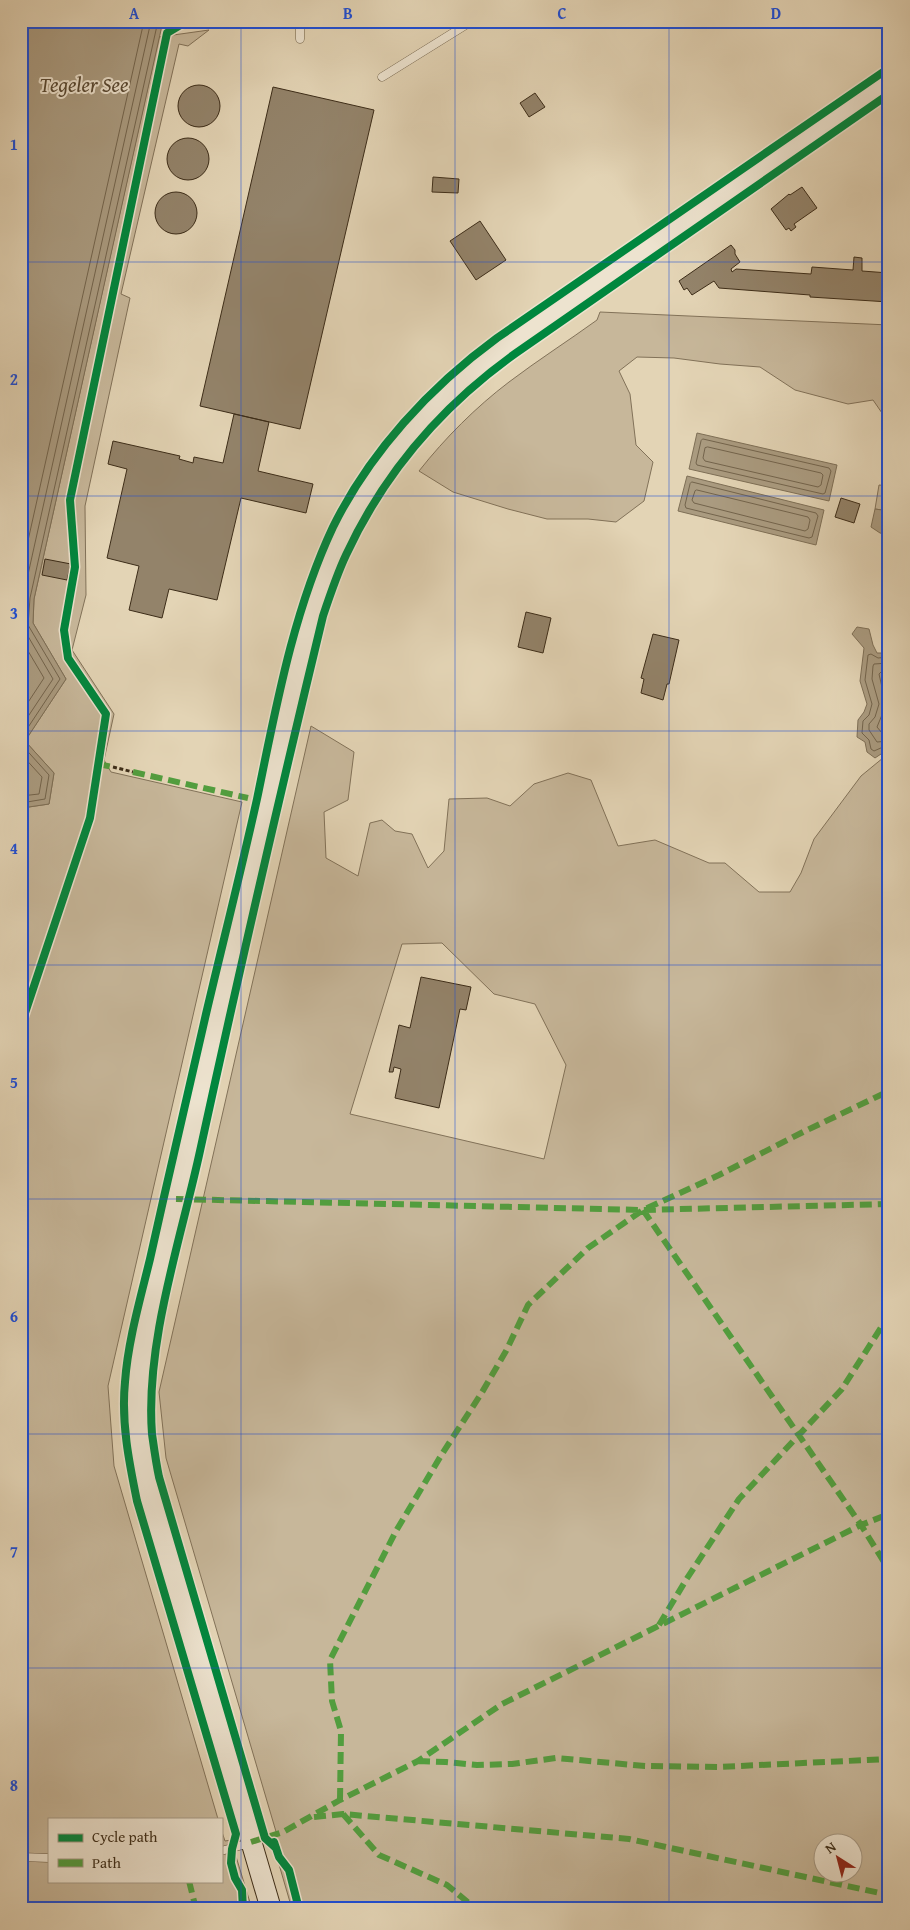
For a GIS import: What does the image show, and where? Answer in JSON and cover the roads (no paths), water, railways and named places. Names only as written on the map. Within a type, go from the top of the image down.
[{"type":"main road","points":[[271,1909],[144,1476],[139,1437],[138,1386],[147,1329],[180,1180],[289,708],[322,582],[348,525],[381,471],[413,430],[456,386],[503,348],[889,82]]},
{"type":"lane","points":[[300,21],[300,40]]},
{"type":"lane","points":[[382,77],[472,21]]},
{"type":"lane","points":[[222,1851],[252,1842]]},
{"type":"lane","points":[[21,1857],[48,1858]]},
{"type":"water","name":"Tegeler See","points":[[21,21],[163,21],[34,599],[33,623],[66,679],[25,741],[54,773],[49,804],[21,809]]},
{"type":"water","points":[[697,433],[837,465],[829,501],[689,469]]},
{"type":"water","points":[[687,476],[824,510],[816,545],[678,511]]},
{"type":"water","points":[[875,509],[889,511],[889,535],[880,533],[871,527]]},
{"type":"water","points":[[857,627],[869,629],[877,653],[886,653],[889,649],[889,753],[884,752],[875,758],[867,752],[865,742],[857,737],[858,720],[867,704],[860,681],[864,648],[852,634]]}]
